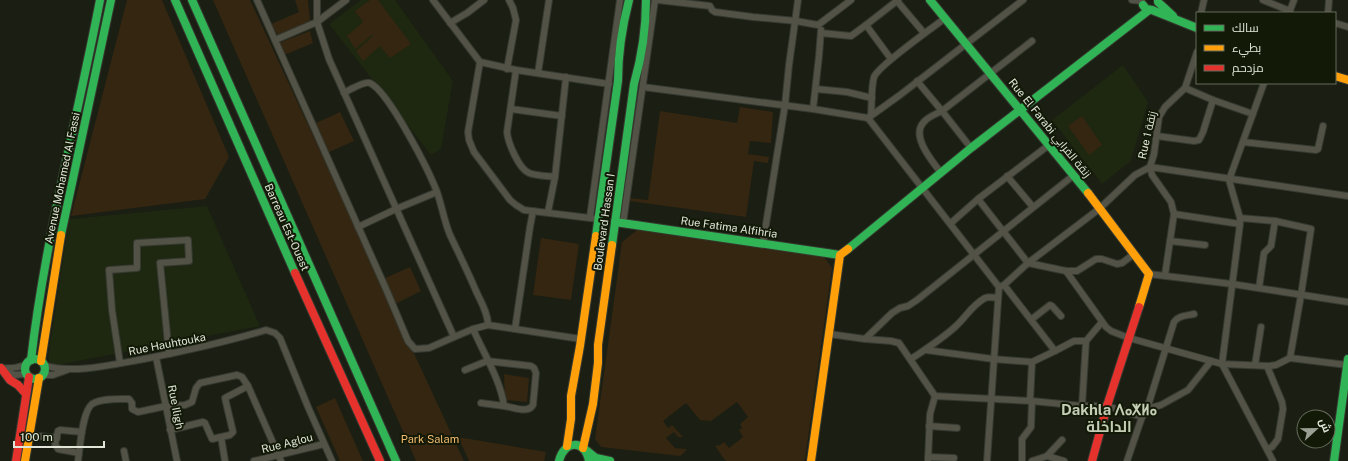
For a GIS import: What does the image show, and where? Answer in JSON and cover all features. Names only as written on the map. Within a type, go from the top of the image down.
[{"type":"street","name":"Avenue Mohamed Al Fassi","points":[[29,363],[56,207],[100,0]]},
{"type":"street","name":"Avenue Mohamed Al Fassi","points":[[42,363],[56,258],[72,177],[111,0]]},
{"type":"street","name":"Barreau Est-Ouest","points":[[175,0],[314,317],[380,461]]},
{"type":"street","name":"Barreau Est-Ouest","points":[[192,0],[396,461]]},
{"type":"street","points":[[257,0],[408,341],[415,349],[426,348],[473,329],[488,325],[581,339]]},
{"type":"street","points":[[317,0],[317,22],[329,59],[454,337]]},
{"type":"street","points":[[275,40],[317,22],[346,0]]},
{"type":"street","points":[[433,0],[480,62],[507,69],[609,84]]},
{"type":"street","points":[[450,23],[467,13],[484,0]]},
{"type":"street","points":[[507,69],[516,20],[509,0]]},
{"type":"street","points":[[538,73],[549,0]]},
{"type":"street","points":[[480,62],[468,132],[469,140],[474,152],[510,200],[524,210],[594,218],[620,0]]},
{"type":"street","name":"Boulevard Hassan I","points":[[567,446],[571,396],[581,339],[594,218],[618,81],[619,50],[629,0]]},
{"type":"street","name":"Boulevard Hassan I","points":[[584,449],[588,422],[593,404],[598,363],[598,346],[619,222],[634,84],[641,61],[646,24],[646,0]]},
{"type":"street","points":[[619,222],[643,87],[656,0],[711,3],[712,10],[715,12],[796,21],[818,26]]},
{"type":"street","points":[[763,243],[785,106],[798,0]]},
{"type":"street","points":[[818,26],[850,0]]},
{"type":"street","name":"Rue El Farabi زنقة الفرابي","points":[[930,0],[944,19],[991,73],[1074,175],[1149,274]]},
{"type":"street","points":[[643,87],[869,116],[900,95],[1023,0]]},
{"type":"street","points":[[1132,0],[1196,28]]},
{"type":"street","points":[[1201,12],[1204,0]]},
{"type":"street","points":[[1263,0],[1290,12],[1294,0]]},
{"type":"street","points":[[1328,12],[1329,0]]},
{"type":"street","points":[[821,33],[851,36],[898,1],[924,34]]},
{"type":"street","points":[[1146,5],[1157,7],[1158,1]]},
{"type":"street","points":[[1158,1],[1176,20]]},
{"type":"street","points":[[811,461],[840,254],[1020,109],[1131,24],[1146,5]]},
{"type":"street","points":[[944,19],[891,59],[876,74],[873,81],[869,116],[922,189],[951,223],[974,254],[1032,319],[1055,351]]},
{"type":"street","points":[[1336,23],[1348,27]]},
{"type":"street","points":[[866,25],[891,59]]},
{"type":"street","points":[[813,109],[821,33],[818,26]]},
{"type":"street","points":[[941,173],[922,143],[920,130],[924,122],[942,111],[1032,41]]},
{"type":"street","name":"Rue 1 زنقة","points":[[1174,214],[1171,202],[1152,175],[1150,167],[1157,136],[1159,117],[1162,110],[1185,88],[1196,55]]},
{"type":"street","points":[[516,70],[508,138],[517,159],[527,172],[531,174],[555,176]]},
{"type":"street","points":[[1336,76],[1348,80]]},
{"type":"street","points":[[548,212],[555,176],[566,77]]},
{"type":"street","points":[[917,81],[971,148]]},
{"type":"street","points":[[344,93],[367,83],[374,86],[382,94],[397,115],[437,192],[449,234],[483,306],[488,320],[488,325]]},
{"type":"street","points":[[1264,84],[1229,180],[1240,221],[1222,364],[1273,461]]},
{"type":"street","points":[[1185,88],[1213,100],[1253,114]]},
{"type":"street","points":[[816,89],[847,92],[872,98]]},
{"type":"street","points":[[1157,136],[1194,141],[1199,140],[1213,100]]},
{"type":"street","points":[[511,109],[562,116]]},
{"type":"street","points":[[1243,142],[1316,150],[1318,149],[1323,126]]},
{"type":"street","points":[[951,223],[978,199],[1049,145]]},
{"type":"street","points":[[987,461],[998,298],[1002,286],[1028,263],[1099,209],[1135,175],[1150,167],[1229,180],[1348,196]]},
{"type":"street","points":[[865,339],[892,313],[917,300],[1074,175]]},
{"type":"street","points":[[1007,176],[1033,207]]},
{"type":"street","points":[[358,226],[437,192]]},
{"type":"street","points":[[978,199],[1028,263],[1066,271],[1080,270],[1096,260],[1102,259],[1119,264],[1134,254]]},
{"type":"street","points":[[515,329],[533,211]]},
{"type":"street","points":[[1165,275],[1174,214],[1240,221],[1275,222],[1311,229],[1290,358]]},
{"type":"street","name":"Rue Fatima Alfihria","points":[[619,222],[840,254]]},
{"type":"street","points":[[1259,288],[1264,253],[1271,246],[1275,222]]},
{"type":"street","points":[[120,363],[112,310],[109,270],[137,268],[137,243],[188,240],[189,261],[160,264],[169,354]]},
{"type":"street","points":[[1170,241],[1205,244]]},
{"type":"street","points":[[1066,271],[1106,327],[1129,338],[1222,364],[1276,366],[1290,358],[1348,362],[1334,461]]},
{"type":"street","points":[[1092,461],[1107,406],[1149,274],[1232,284],[1348,302]]},
{"type":"street","points":[[911,359],[926,350],[956,326],[967,312],[985,299],[989,297],[998,298]]},
{"type":"street","points":[[1032,319],[1050,305],[1061,316]]},
{"type":"street","points":[[1127,461],[1142,417],[1147,409],[1174,322],[1177,318],[1182,316],[1194,314]]},
{"type":"street","points":[[1082,406],[1086,340],[1102,322]]},
{"type":"street","points":[[1255,365],[1261,327]]},
{"type":"street","points":[[473,329],[501,391],[504,406]]},
{"type":"street","name":"Rue Hauhtouka","points":[[42,363],[57,369],[94,368],[156,357],[228,341],[266,330],[274,333],[280,338],[324,444]]},
{"type":"street","points":[[828,334],[897,342],[911,359],[935,396]]},
{"type":"street","points":[[926,350],[993,359],[1032,362],[1077,340],[1086,340]]},
{"type":"street","name":"Rue Iligh","points":[[156,357],[177,461]]},
{"type":"street","points":[[0,368],[19,368],[36,360],[42,363],[45,370],[41,377],[25,461]]},
{"type":"street","points":[[465,370],[487,361],[529,365],[536,370],[534,398],[531,408],[526,410],[481,403]]},
{"type":"street","points":[[1147,409],[1161,405],[1188,390],[1211,361]]},
{"type":"street","points":[[1022,461],[1022,439],[1023,436],[1030,430],[1031,426],[1032,362]]},
{"type":"street","points":[[16,461],[26,394],[27,376],[25,368],[29,363]]},
{"type":"street","points":[[1267,366],[1282,402],[1283,409],[1276,444],[1267,449]]},
{"type":"street","points":[[0,368],[11,374],[27,376],[34,379],[41,377]]},
{"type":"street","points":[[0,368],[10,380],[18,385],[26,394]]},
{"type":"street","name":"Rue Hauhtouka","points":[[41,377],[53,375],[70,368]]},
{"type":"street","points":[[78,461],[86,412],[93,404],[109,400],[129,399],[132,403],[132,409],[138,412],[166,406],[184,405],[192,402],[196,388],[200,383],[237,375],[242,377],[248,386],[279,458]]},
{"type":"street","points":[[170,430],[203,422],[206,423],[212,439],[230,435],[233,432],[226,398],[248,386]]},
{"type":"street","points":[[935,396],[991,398],[1082,406],[1107,406],[1142,417]]},
{"type":"street","points":[[935,396],[931,407],[928,459],[954,458]]},
{"type":"street","points":[[929,426],[958,428]]},
{"type":"street","points":[[79,453],[58,449],[55,446],[58,431],[62,429],[82,432]]},
{"type":"street","points":[[29,435],[57,438]]},
{"type":"street","points":[[220,437],[225,461]]},
{"type":"street","points":[[1032,461],[1047,456],[1062,440]]},
{"type":"street","points":[[324,444],[332,461]]},
{"type":"street","name":"Rue Aglou","points":[[254,461],[279,458],[324,444]]},
{"type":"street","points":[[559,461],[561,452],[567,446],[575,444],[596,458],[610,461]]},
{"type":"street","points":[[584,449],[589,456],[589,461]]},
{"type":"street","points":[[124,451],[126,461]]},
{"type":"street","points":[[1047,456],[1064,461]]},
{"type":"shaded area","points":[[361,0],[395,0],[453,81],[441,149],[431,155],[329,24]]},
{"type":"shaded area","points":[[1123,65],[1148,102],[1131,161],[1102,184],[1052,120]]},
{"type":"shaded area","points":[[207,206],[260,326],[57,365],[51,363],[48,358],[69,219]]},
{"type":"green space","points":[[127,0],[162,0],[229,157],[205,199],[71,216]]},
{"type":"green space","name":"Park Salam","points":[[213,0],[250,0],[464,461],[416,461]]},
{"type":"green space","points":[[295,0],[308,0],[310,21],[278,35],[271,24],[299,12]]},
{"type":"green space","points":[[370,0],[378,0],[411,44],[390,58],[380,46],[363,61],[356,51],[373,36],[372,35],[355,49],[347,36],[363,22],[355,11]]},
{"type":"green space","points":[[310,31],[313,43],[282,56],[276,44]]},
{"type":"green space","points":[[740,107],[773,112],[771,143],[750,141],[748,154],[769,157],[768,163],[754,161],[746,217],[629,201],[629,198],[648,200],[660,111],[737,123]]},
{"type":"green space","points":[[340,112],[354,141],[327,153],[314,124]]},
{"type":"green space","points":[[1082,116],[1102,145],[1089,155],[1068,126]]},
{"type":"green space","points":[[637,230],[824,257],[832,268],[805,459],[803,461],[726,461],[715,446],[724,442],[729,448],[743,437],[739,430],[742,428],[740,424],[748,417],[737,402],[711,421],[700,420],[686,403],[663,421],[668,428],[672,425],[683,437],[678,437],[674,432],[666,438],[675,448],[686,449],[686,451],[680,456],[601,447],[595,439],[622,242]]},
{"type":"green space","points":[[541,238],[579,244],[571,300],[533,295]]},
{"type":"green space","points":[[410,267],[421,291],[395,304],[383,279]]},
{"type":"green space","points":[[504,374],[529,378],[527,402],[505,400]]},
{"type":"green space","points":[[335,398],[363,461],[340,461],[316,407]]},
{"type":"green space","points":[[458,437],[546,452],[544,461],[469,461]]},
{"type":"traffic: fast","points":[[31,360],[44,270],[100,0]]},
{"type":"traffic: fast","points":[[61,235],[111,0]]},
{"type":"traffic: fast","points":[[175,0],[295,273]]},
{"type":"traffic: fast","points":[[192,0],[396,461]]},
{"type":"traffic: fast","points":[[596,236],[618,81],[621,40],[629,0]]},
{"type":"traffic: fast","points":[[612,245],[634,84],[643,42],[646,0]]},
{"type":"traffic: fast","points":[[930,0],[1088,193]]},
{"type":"traffic: fast","points":[[1158,0],[1158,2],[1173,16]]},
{"type":"traffic: fast","points":[[1143,5],[1146,9],[1196,28]]},
{"type":"traffic: fast","points":[[848,249],[971,148],[1149,10]]},
{"type":"traffic: fast","points":[[615,222],[840,255]]},
{"type":"traffic: fast","points":[[35,359],[42,362],[45,369],[42,376],[35,379],[28,376],[25,369],[28,362],[35,359]]},
{"type":"traffic: fast","points":[[1334,461],[1348,359]]},
{"type":"traffic: fast","points":[[559,461],[565,449],[574,445],[583,449],[587,454],[589,461]]},
{"type":"traffic: fast","points":[[586,450],[596,458],[610,461]]},
{"type":"traffic: slow","points":[[1336,76],[1348,80]]},
{"type":"traffic: slow","points":[[1088,193],[1149,274],[1139,307]]},
{"type":"traffic: slow","points":[[41,361],[61,235]]},
{"type":"traffic: slow","points":[[567,446],[571,419],[571,396],[596,236]]},
{"type":"traffic: slow","points":[[583,448],[593,404],[598,363],[598,345],[612,245]]},
{"type":"traffic: slow","points":[[811,461],[840,255],[848,249]]},
{"type":"traffic: slow","points":[[25,461],[39,378]]},
{"type":"traffic: jam","points":[[295,273],[380,461]]},
{"type":"traffic: jam","points":[[1092,461],[1107,406],[1139,307]]},
{"type":"traffic: jam","points":[[1,368],[10,380],[18,385],[26,394]]},
{"type":"traffic: jam","points":[[16,461],[29,377]]},
{"type":"district","name":"Dakhla ⴷⴰⵅⵍⴰ الداخلة","points":[[1109,418]]}]
